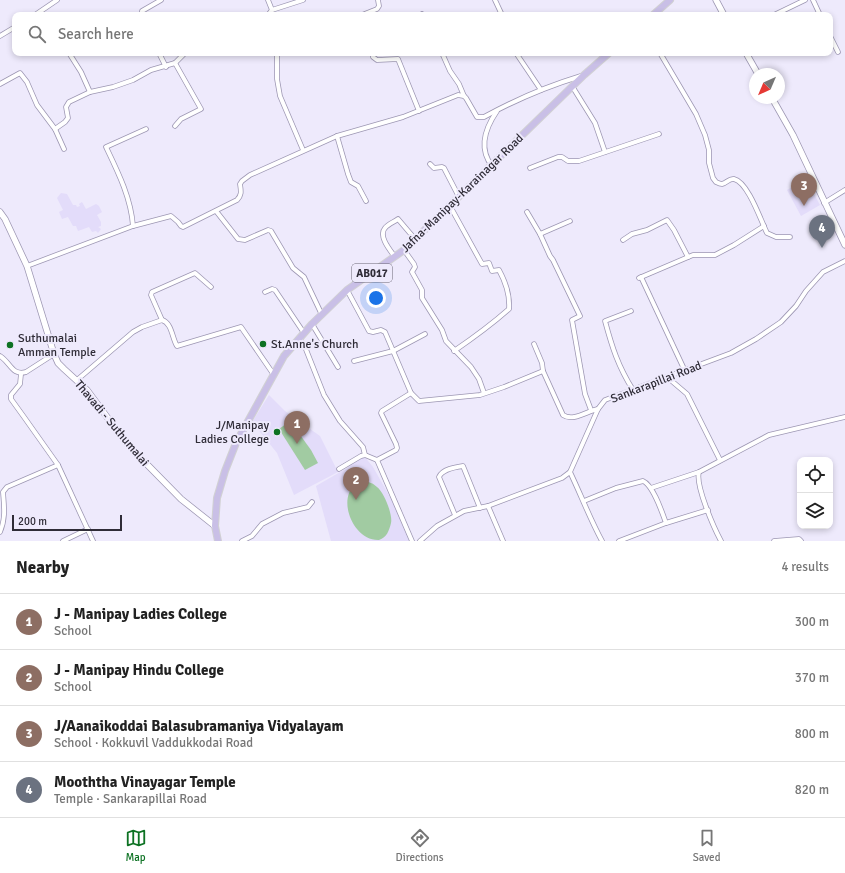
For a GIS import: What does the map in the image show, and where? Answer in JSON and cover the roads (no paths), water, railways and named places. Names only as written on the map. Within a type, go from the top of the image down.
[{"type":"main road","points":[[656,12],[670,0]]},
{"type":"main road","points":[[716,0],[722,12]]},
{"type":"main road","name":"Jafna-Manipay-Karainagar Road","points":[[218,541],[216,526],[217,498],[225,471],[236,443],[284,356],[312,324],[347,290],[404,250],[492,166],[572,86],[606,56]]},
{"type":"main road","points":[[748,56],[755,68]]},
{"type":"main road","points":[[775,104],[793,135],[845,245]]},
{"type":"main road","name":"Thavadi - Suthumalai","points":[[0,212],[5,219],[27,266],[54,354],[58,362],[87,390],[127,444],[181,499],[216,526]]},
{"type":"street","points":[[42,11],[57,0]]},
{"type":"street","points":[[142,12],[161,0]]},
{"type":"street","points":[[268,0],[272,10],[303,0]]},
{"type":"street","points":[[370,12],[378,9],[378,0]]},
{"type":"street","points":[[495,0],[501,12]]},
{"type":"street","points":[[780,12],[805,0]]},
{"type":"street","points":[[812,0],[818,12]]},
{"type":"street","points":[[0,36],[12,29]]},
{"type":"street","points":[[833,42],[838,52]]},
{"type":"street","points":[[71,56],[81,72],[90,92]]},
{"type":"street","points":[[161,56],[166,66]]},
{"type":"street","points":[[55,129],[68,118],[66,107],[69,102],[90,92],[126,82],[151,70],[175,63],[183,56]]},
{"type":"street","points":[[277,56],[277,79],[280,96],[303,150]]},
{"type":"street","points":[[374,56],[377,60],[398,58],[419,110]]},
{"type":"street","points":[[443,56],[450,71],[477,117],[484,117],[541,90],[584,75]]},
{"type":"street","points":[[518,56],[541,90]]},
{"type":"street","points":[[662,56],[696,114],[709,150],[709,163],[713,178],[716,182],[722,184],[730,179],[734,179],[739,182],[748,192],[767,233],[776,237],[790,237]]},
{"type":"street","points":[[175,63],[201,109],[181,119],[175,126]]},
{"type":"street","points":[[0,84],[20,73],[27,82],[37,105],[55,129],[64,149]]},
{"type":"street","points":[[572,86],[595,123],[605,152]]},
{"type":"street","points":[[27,266],[133,226],[171,216],[180,226],[183,227],[216,212],[237,200],[241,196],[242,192],[240,184],[250,175],[303,150],[337,136],[403,117],[458,95],[464,96]]},
{"type":"street","points":[[492,166],[487,160],[485,153],[485,135],[489,123],[497,110]]},
{"type":"street","points":[[133,226],[132,216],[121,179],[106,147],[146,129]]},
{"type":"street","points":[[530,168],[558,157],[562,157],[568,161],[579,161],[659,134]]},
{"type":"street","points":[[337,136],[348,174],[352,182],[358,186],[366,201]]},
{"type":"street","points":[[430,164],[434,168],[444,168],[459,197]]},
{"type":"street","points":[[824,203],[845,190]]},
{"type":"street","points":[[450,206],[482,264],[489,263],[492,271],[499,270],[510,303],[509,309],[488,327],[454,351]]},
{"type":"street","points":[[216,212],[238,239],[244,240],[268,230],[271,231],[293,268],[304,277],[322,315]]},
{"type":"street","points":[[527,212],[540,234],[580,316],[572,320],[585,394],[591,410]]},
{"type":"street","points":[[395,257],[383,237],[382,232],[385,227],[398,219],[415,240]]},
{"type":"street","points":[[623,240],[632,234],[647,230],[667,220],[688,257]]},
{"type":"street","points":[[540,234],[570,222]]},
{"type":"street","points":[[685,371],[640,278],[693,255],[715,254],[734,245],[764,226]]},
{"type":"street","points":[[404,250],[414,264],[415,267],[412,272],[422,290],[422,298],[442,330],[446,341],[471,367],[479,379],[484,393]]},
{"type":"street","name":"Sankarapillai Road","points":[[570,472],[598,409],[605,400],[731,353],[781,322],[823,272],[845,261]]},
{"type":"street","points":[[211,287],[195,273],[152,292],[151,295],[162,320],[170,326],[174,342],[177,346],[241,327],[274,375]]},
{"type":"street","points":[[265,292],[272,289],[275,290],[302,335],[305,347],[324,395],[340,421],[363,448],[365,455]]},
{"type":"street","points":[[347,290],[369,331],[373,332],[382,330],[385,332],[410,393],[419,401],[484,393],[504,387],[543,371]]},
{"type":"street","points":[[631,311],[605,321],[614,354],[633,390]]},
{"type":"street","points":[[77,380],[133,332],[162,320]]},
{"type":"street","points":[[312,324],[338,367]]},
{"type":"street","points":[[354,360],[393,351],[425,334]]},
{"type":"street","points":[[534,344],[542,363],[543,371],[563,415],[567,418],[574,418],[591,410],[598,409]]},
{"type":"street","points":[[0,356],[15,372],[21,374],[54,354]]},
{"type":"street","points":[[21,374],[20,384],[11,395],[11,398],[58,465],[93,541]]},
{"type":"street","points":[[667,377],[687,394],[720,460]]},
{"type":"street","points":[[377,460],[396,450],[397,448],[381,413],[410,393]]},
{"type":"street","points":[[651,488],[699,472],[769,435],[845,417]]},
{"type":"street","points":[[365,455],[377,460],[412,541]]},
{"type":"street","points":[[339,469],[365,455]]},
{"type":"street","points":[[0,532],[5,513],[3,492],[7,487],[58,465]]},
{"type":"street","points":[[455,515],[439,477],[441,473],[450,469],[463,466],[480,508]]},
{"type":"street","points":[[420,541],[437,526],[455,515],[464,511],[488,506],[562,478],[570,472],[602,541]]},
{"type":"street","points":[[699,472],[699,486],[712,524],[721,541]]},
{"type":"street","points":[[584,501],[616,488],[638,481],[643,481],[651,488],[666,523]]},
{"type":"street","points":[[242,541],[252,536],[262,524],[283,514],[308,507],[312,502]]},
{"type":"street","points":[[488,506],[503,541]]},
{"type":"street","points":[[619,541],[666,523],[708,510]]},
{"type":"street","points":[[63,541],[88,529]]},
{"type":"street","points":[[774,541],[799,539],[801,541]]},
{"type":"place","name":"J/Aanaikoddai Balasubramaniya Vidyalayam","points":[[804,206]]},
{"type":"place","name":"Mooththa Vinayagar Temple","points":[[822,248]]},
{"type":"place","name":"St.Anne's Church","points":[[263,344]]},
{"type":"place","name":"Suthumalai Amman Temple","points":[[10,345]]},
{"type":"place","name":"J/Manipay Ladies College","points":[[277,432]]},
{"type":"place","name":"J - Manipay Ladies College","points":[[297,444]]},
{"type":"place","name":"J - Manipay Hindu College","points":[[356,500]]}]
